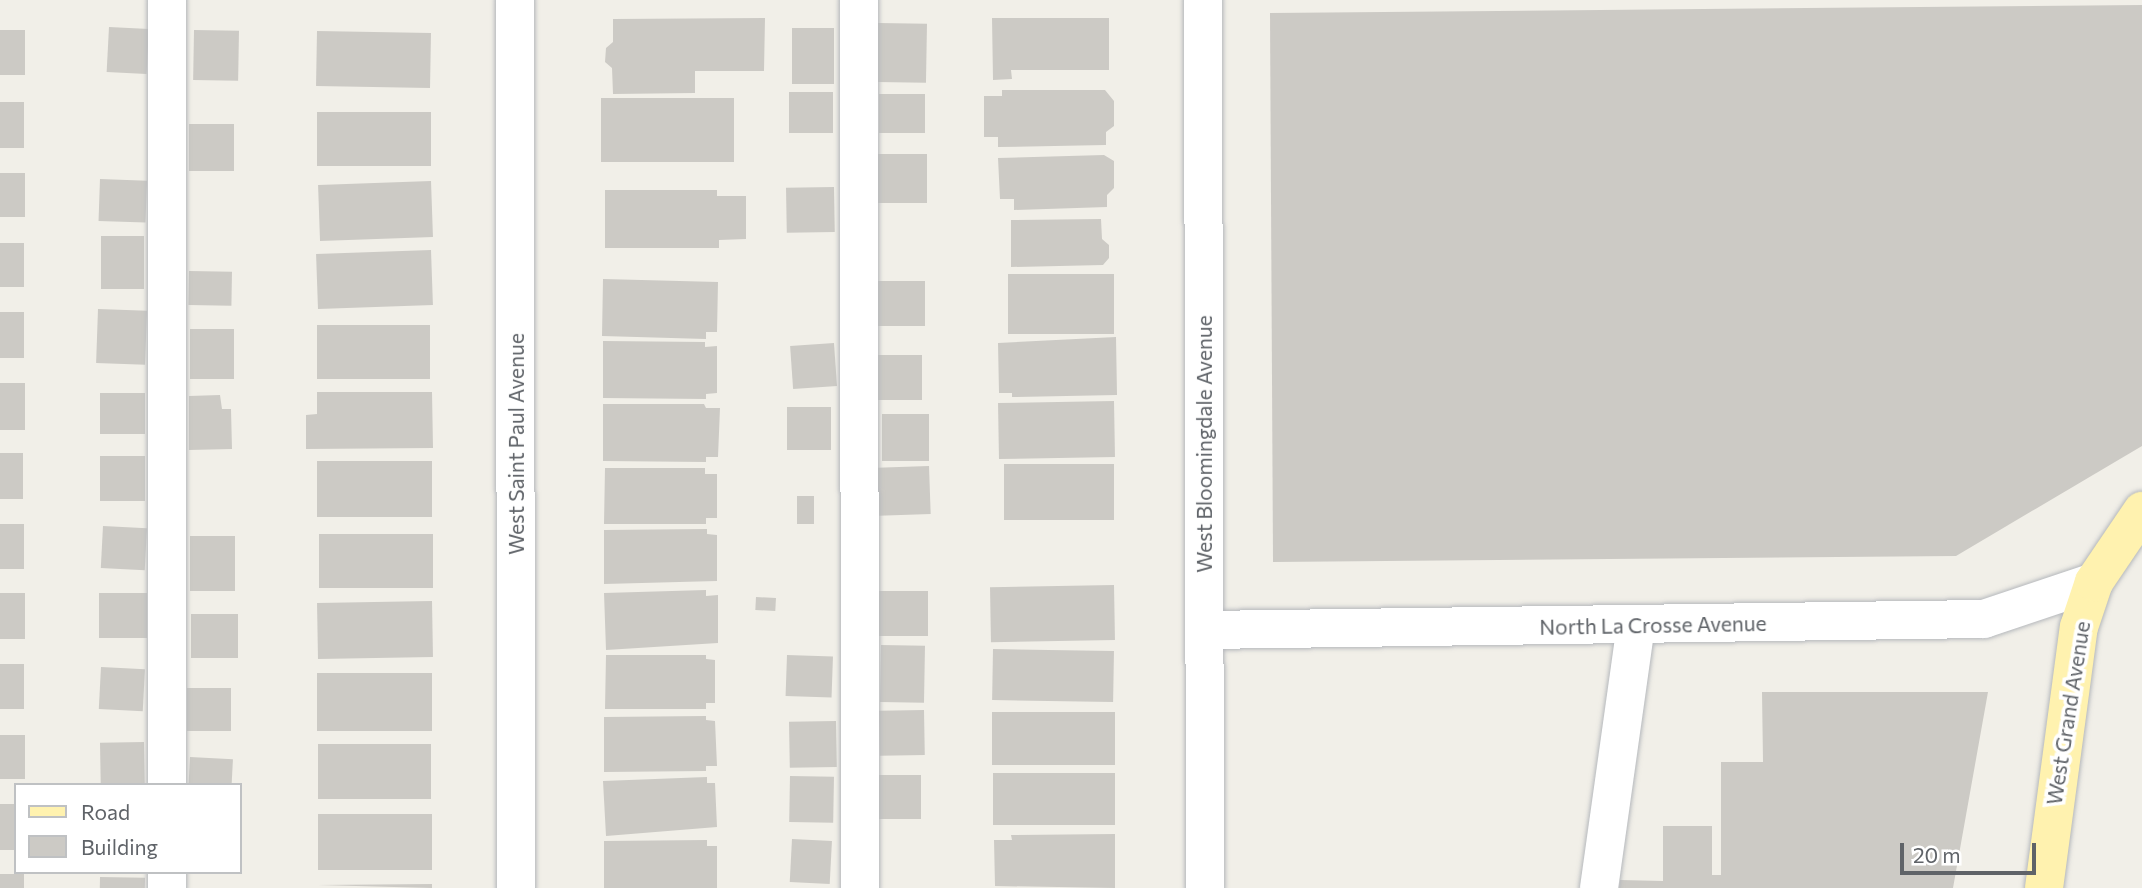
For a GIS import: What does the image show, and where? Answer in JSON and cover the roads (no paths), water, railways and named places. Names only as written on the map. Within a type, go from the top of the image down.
[{"type":"main road","name":"West Grand Avenue","points":[[2044,888],[2079,627],[2094,582],[2142,511]]},
{"type":"main road","points":[[2094,582],[2142,551]]},
{"type":"street","points":[[167,0],[167,783]]},
{"type":"street","name":"West Saint Paul Avenue","points":[[515,0],[516,888]]},
{"type":"street","points":[[859,0],[860,888]]},
{"type":"street","name":"West Bloomingdale Avenue","points":[[1203,0],[1205,888]]},
{"type":"street","name":"North La Crosse Avenue","points":[[1205,630],[1984,619],[2094,582]]},
{"type":"street","points":[[1599,888],[1636,625]]}]
